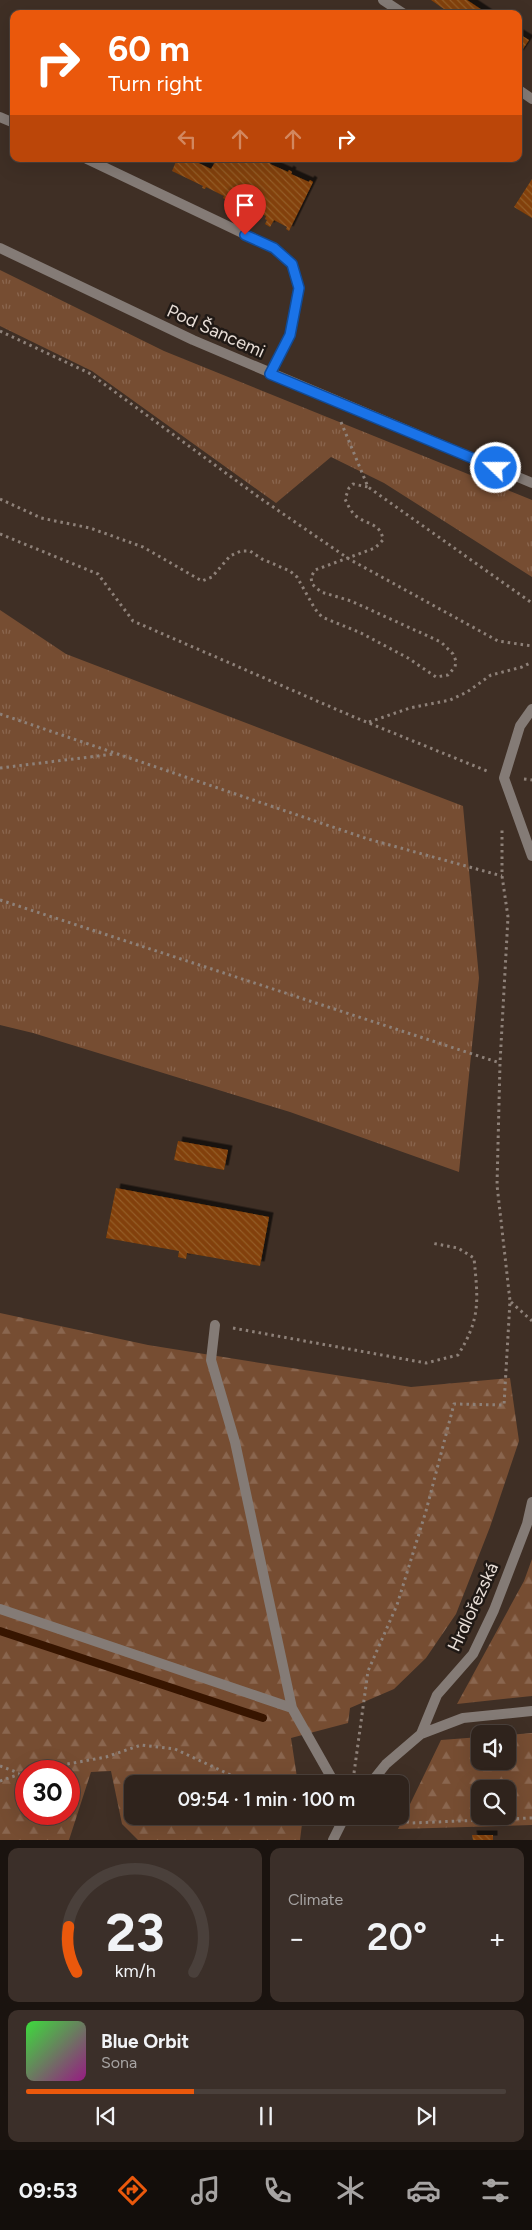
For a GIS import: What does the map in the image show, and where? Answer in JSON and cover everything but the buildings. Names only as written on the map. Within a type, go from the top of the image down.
[{"type":"street","points":[[383,0],[398,10]]},
{"type":"street","points":[[93,162],[274,248],[292,264],[299,288],[290,335],[270,374]]},
{"type":"street","name":"Pod Šancemi","points":[[0,248],[193,340],[532,483]]},
{"type":"street","points":[[532,709],[520,726],[504,778],[532,856]]},
{"type":"street","points":[[215,1325],[211,1360],[235,1442],[292,1708],[330,1775]]},
{"type":"street","name":"Hrdlořezská","points":[[377,1775],[386,1764],[420,1734],[437,1695],[473,1654],[494,1610],[527,1524],[532,1502]]},
{"type":"street","points":[[0,1609],[292,1708]]},
{"type":"street","points":[[420,1734],[462,1718],[532,1710]]},
{"type":"street","points":[[332,1840],[340,1825]]},
{"type":"path","points":[[0,331],[88,373],[260,498],[349,559],[498,641],[532,646]]},
{"type":"path","points":[[332,400],[368,486]]},
{"type":"path","points":[[0,498],[41,518],[90,528],[143,547],[202,581],[212,577],[230,556],[242,551],[250,551],[262,559],[290,571],[297,577],[315,609],[322,617],[408,658],[436,677],[448,676],[455,667],[456,661],[441,642],[351,601],[321,592],[312,584],[311,577],[316,570],[375,548],[383,540],[378,527],[356,516],[345,499],[348,488],[353,484],[368,486],[532,603]]},
{"type":"path","points":[[0,534],[98,574],[133,621],[504,778]]},
{"type":"path","points":[[368,722],[410,708],[450,700],[468,692],[491,675],[522,667],[532,662]]},
{"type":"path","points":[[0,714],[368,839],[502,876]]},
{"type":"path","points":[[0,768],[117,753]]},
{"type":"path","points":[[354,1774],[368,1671],[398,1605],[454,1404],[504,1405],[510,1301],[496,1185],[508,917],[502,876],[502,825]]},
{"type":"path","points":[[0,900],[500,1063]]},
{"type":"path","points":[[215,1325],[426,1363],[458,1355],[470,1335],[478,1303],[474,1258],[458,1248],[431,1243]]},
{"type":"path","points":[[510,1301],[532,1321]]},
{"type":"path","points":[[80,1762],[106,1757],[141,1745],[175,1749],[231,1775]]},
{"type":"path","points":[[0,1766],[15,1772]]},
{"type":"path","points":[[0,1781],[15,1775]]},
{"type":"path","points":[[409,1822],[532,1818]]},
{"type":"green space","points":[[0,270],[164,351],[532,500],[532,577],[384,483],[331,457],[276,503],[92,371],[0,326]]},
{"type":"green space","points":[[0,610],[66,654],[463,806],[479,978],[459,1172],[290,1112],[33,1033],[0,1025]]},
{"type":"green space","points":[[0,1313],[148,1345],[411,1387],[510,1378],[519,1441],[490,1527],[456,1614],[426,1658],[394,1689],[350,1708],[348,1723],[291,1738],[297,1775],[124,1775],[124,1825],[302,1825],[300,1840],[138,1840],[122,1824],[111,1771],[91,1772],[80,1806],[80,1760],[15,1760],[15,1825],[74,1825],[69,1840],[0,1840]]},
{"type":"green space","points":[[532,1559],[532,1696],[457,1704],[524,1581]]},
{"type":"green space","points":[[532,1733],[532,1825],[398,1829],[400,1825],[409,1825],[409,1806],[441,1740],[471,1738],[471,1770],[516,1770],[516,1734]]},
{"type":"waterway","points":[[0,1631],[263,1718]]},
{"type":"route","points":[[245,235],[274,248],[292,264],[299,288],[290,335],[270,374],[496,468]]}]
